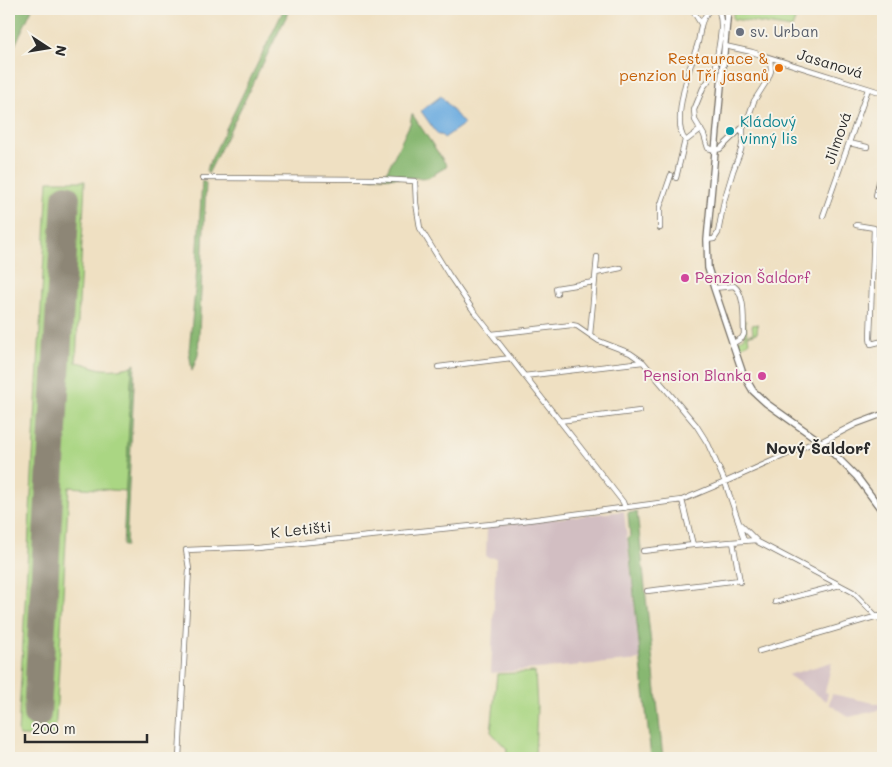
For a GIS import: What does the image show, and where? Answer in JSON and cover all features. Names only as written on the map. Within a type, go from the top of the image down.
[{"type":"main road","points":[[728,9],[725,46],[719,70],[715,150],[707,240],[708,268],[714,288],[743,374],[753,391],[766,403],[821,442],[857,477],[883,512]]},
{"type":"street","points":[[692,9],[702,24]]},
{"type":"street","points":[[676,178],[684,140],[679,122],[686,80],[702,24],[710,9]]},
{"type":"street","points":[[718,9],[721,15],[721,31],[716,64],[719,70],[702,88],[694,110],[695,120],[704,135],[708,148],[715,150],[722,148],[734,135],[743,129]]},
{"type":"street","name":"Jasanová","points":[[725,46],[770,58],[883,94]]},
{"type":"street","points":[[707,240],[714,239],[718,233],[724,202],[741,150],[743,129],[754,101],[768,79],[771,71],[770,58]]},
{"type":"street","name":"Jilmová","points":[[823,216],[868,89]]},
{"type":"street","points":[[684,140],[687,140],[701,129]]},
{"type":"street","points":[[849,143],[867,147]]},
{"type":"street","points":[[660,228],[660,207],[671,175]]},
{"type":"street","points":[[876,196],[879,182],[883,176]]},
{"type":"street","points":[[202,178],[415,181],[420,228],[449,275],[524,376],[622,502],[624,508],[682,500],[883,414]]},
{"type":"street","points":[[856,225],[874,228],[870,338],[871,344],[883,341]]},
{"type":"street","points":[[590,335],[597,257]]},
{"type":"street","points":[[596,273],[621,268]]},
{"type":"street","points":[[557,294],[556,288],[594,282]]},
{"type":"street","points":[[714,288],[734,286],[740,295],[744,334],[742,338],[732,344]]},
{"type":"street","points":[[492,334],[572,325],[578,326],[599,341],[630,353],[643,362],[704,435],[725,482],[744,541]]},
{"type":"street","points":[[438,367],[511,358]]},
{"type":"street","points":[[524,376],[643,362]]},
{"type":"street","points":[[559,420],[640,411]]},
{"type":"street","points":[[682,500],[693,545]]},
{"type":"street","name":"K Letišti","points":[[178,758],[188,569],[186,550],[260,547],[521,521],[624,508]]},
{"type":"street","points":[[739,523],[756,540],[853,592],[883,623]]},
{"type":"street","points":[[643,551],[756,540]]},
{"type":"street","points":[[647,591],[740,581],[733,542]]},
{"type":"street","points":[[775,602],[840,585]]},
{"type":"street","points":[[759,651],[878,616]]},
{"type":"shaded area","points":[[624,511],[640,660],[491,673],[496,558],[486,557],[487,526]]},
{"type":"shaded area","points":[[832,662],[825,692],[828,693],[826,701],[788,675]]},
{"type":"shaded area","points":[[832,694],[883,705],[883,709],[849,717],[829,704]]},
{"type":"green space","points":[[15,9],[32,9],[9,58],[9,23]]},
{"type":"green space","points":[[284,9],[290,9],[208,174],[206,170]]},
{"type":"green space","points":[[733,9],[799,9],[792,28],[733,19]]},
{"type":"green space","points":[[412,114],[447,166],[428,178],[368,177],[384,177],[410,124]]},
{"type":"green space","points":[[48,181],[85,181],[76,362],[95,368],[106,369],[132,366],[126,491],[69,487],[55,737],[19,736],[18,733]]},
{"type":"green space","points":[[202,181],[206,183],[198,355],[192,371],[189,351],[196,281]]},
{"type":"green space","points":[[745,320],[747,335],[753,333],[752,325],[758,324],[757,333],[748,336],[749,343],[738,348],[736,342],[744,337]]},
{"type":"green space","points":[[135,364],[126,546],[123,546],[132,366]]},
{"type":"green space","points":[[637,512],[663,758],[651,758],[628,538],[630,537],[628,513]]},
{"type":"green space","points":[[535,672],[537,707],[535,758],[506,758],[507,749],[491,732],[497,674]]},
{"type":"water","points":[[441,96],[464,124],[444,138],[438,135],[421,111]]},
{"type":"runway","points":[[37,714],[66,198]]},
{"type":"place","name":"sv. Urban","points":[[740,32]]},
{"type":"place","name":"Restaurace & penzion U Tří jasanů","points":[[779,68]]},
{"type":"place","name":"Kládový vinný lis","points":[[730,131]]},
{"type":"place","name":"Penzion Šaldorf","points":[[685,278]]},
{"type":"place","name":"Pension Blanka","points":[[762,376]]},
{"type":"district","name":"Nový Šaldorf","points":[[818,448]]}]
